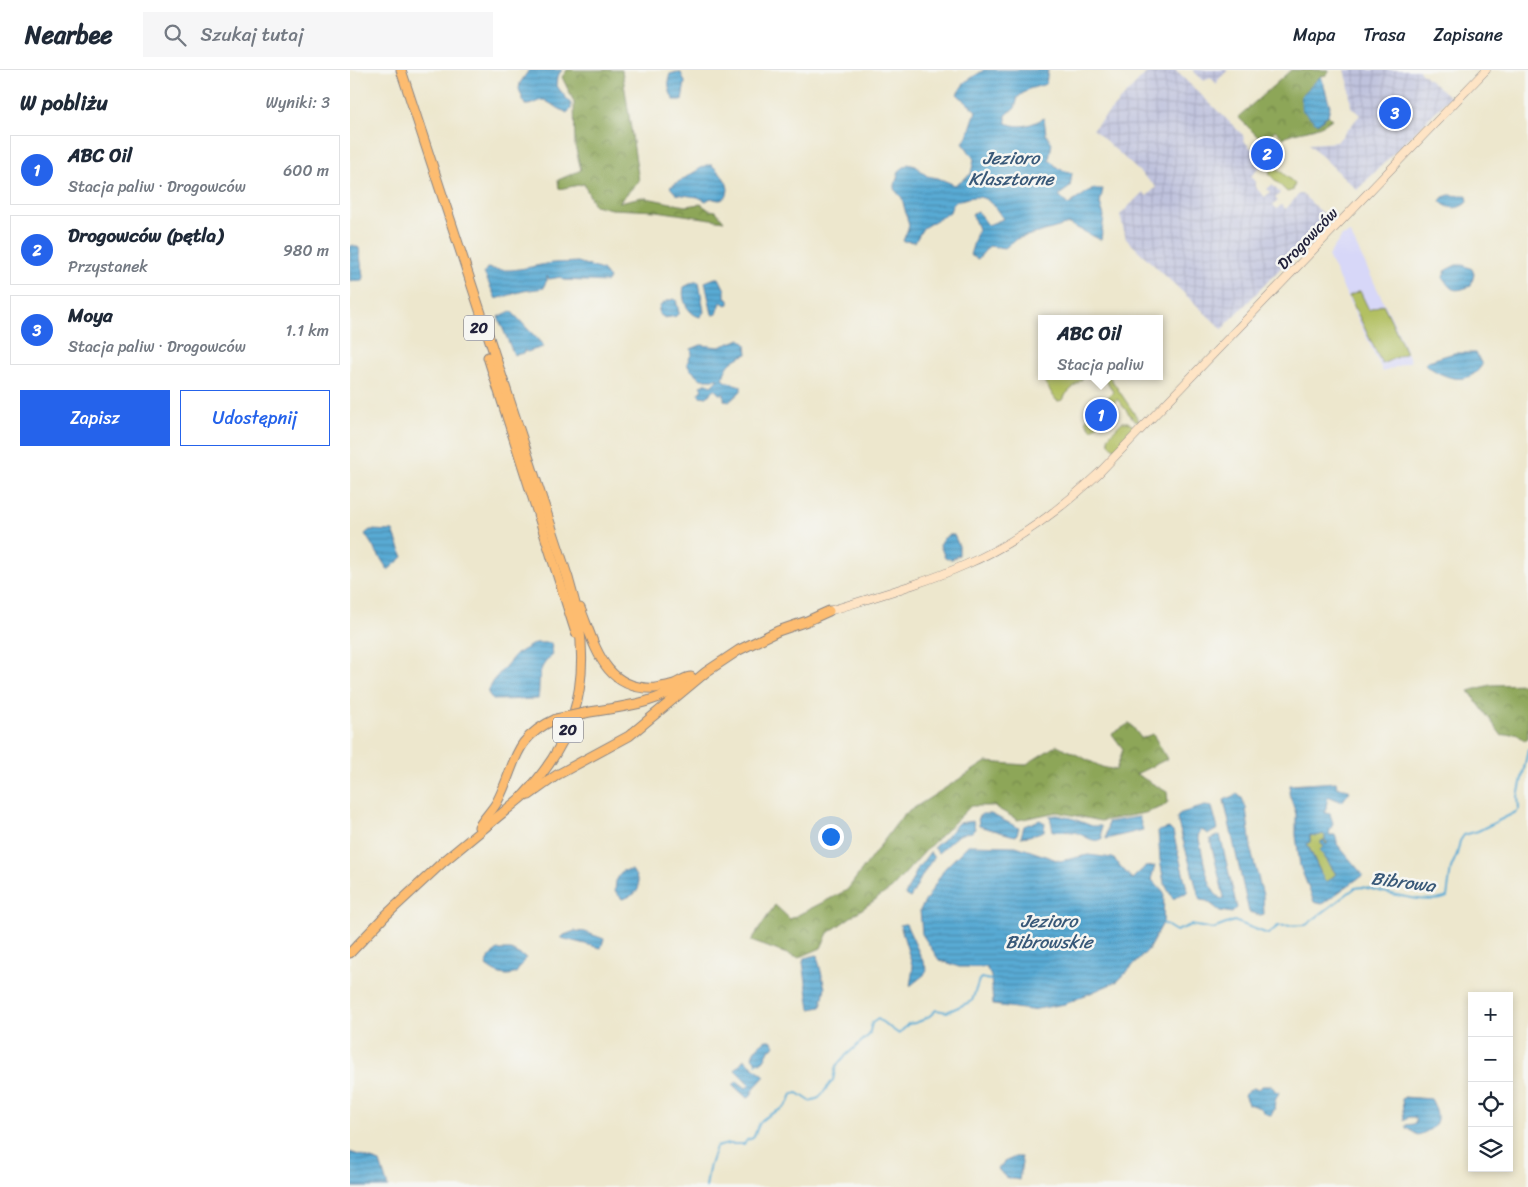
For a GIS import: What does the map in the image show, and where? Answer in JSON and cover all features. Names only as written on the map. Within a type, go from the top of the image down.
[{"type":"main road","name":"20","points":[[394,70],[564,593],[580,650]]},
{"type":"main road","name":"20","points":[[350,953],[412,891],[523,796],[550,764],[570,724],[577,702],[580,679],[579,621],[568,578],[401,70]]},
{"type":"main road","name":"Drogowców","points":[[828,611],[966,565],[1021,535],[1058,510],[1081,490],[1146,424],[1486,70]]},
{"type":"main road","points":[[568,578],[597,654],[602,663],[613,673],[630,684],[653,688],[672,685],[687,677],[691,677]]},
{"type":"main road","points":[[478,833],[480,826],[496,802],[520,746],[530,734],[540,727],[556,719],[660,697],[676,690],[708,664],[756,636],[801,617],[828,611]]},
{"type":"main road","points":[[523,796],[530,795],[557,775],[629,736],[706,672],[739,650],[778,631],[828,611]]},
{"type":"shaded area","points":[[1149,70],[1175,70],[1243,135],[1244,141],[1265,162],[1251,176],[1256,182],[1255,187],[1265,197],[1270,192],[1267,189],[1272,185],[1280,193],[1275,198],[1278,201],[1273,205],[1277,209],[1281,205],[1286,209],[1299,194],[1302,194],[1326,216],[1326,221],[1222,329],[1126,239],[1120,215],[1143,192],[1147,196],[1156,187],[1093,129]]},
{"type":"shaded area","points":[[1192,70],[1228,70],[1218,80],[1217,84],[1210,77],[1204,81]]},
{"type":"shaded area","points":[[1344,70],[1418,70],[1450,97],[1357,190],[1309,144],[1337,142],[1360,115],[1351,107],[1348,81]]},
{"type":"shaded area","points":[[1350,233],[1411,361],[1383,372],[1328,256],[1342,236]]},
{"type":"green space","points":[[567,70],[622,70],[639,181],[619,202],[642,197],[685,206],[701,204],[709,210],[716,211],[724,221],[657,211],[611,209],[594,205],[584,184],[559,189],[558,180],[581,170],[575,145],[574,102],[562,77]]},
{"type":"green space","points":[[1291,70],[1329,70],[1327,75],[1321,76],[1301,96],[1317,124],[1328,115],[1332,119],[1319,127],[1293,133],[1283,138],[1275,130],[1267,140],[1261,140],[1238,117]]},
{"type":"green space","points":[[1271,168],[1277,168],[1295,184],[1294,190],[1287,192],[1269,174]]},
{"type":"green space","points":[[1360,291],[1369,310],[1383,304],[1406,353],[1382,364],[1349,296]]},
{"type":"green space","points":[[1045,380],[1081,380],[1066,394],[1063,400],[1058,401],[1045,383]]},
{"type":"green space","points":[[1106,380],[1112,380],[1140,422],[1135,421],[1117,399],[1110,407],[1112,410],[1092,430],[1086,419],[1113,392]]},
{"type":"green space","points":[[1122,422],[1128,422],[1135,430],[1117,448],[1113,448],[1109,443],[1108,437]]},
{"type":"green space","points":[[1528,684],[1528,738],[1524,741],[1516,733],[1502,736],[1469,691],[1490,685]]},
{"type":"green space","points":[[1130,723],[1141,738],[1153,734],[1167,759],[1136,774],[1167,792],[1168,802],[1162,807],[1145,813],[1101,821],[1057,812],[1018,820],[993,806],[971,806],[928,848],[892,888],[828,933],[821,948],[798,958],[751,941],[775,905],[790,919],[847,890],[903,815],[986,762],[1025,765],[1057,745],[1102,767],[1116,770],[1123,749],[1112,734]]},
{"type":"green space","points":[[1323,834],[1328,843],[1323,845],[1320,850],[1336,874],[1327,882],[1324,880],[1307,843],[1310,841],[1310,835]]},
{"type":"water","points":[[529,70],[562,70],[557,77],[556,85],[571,104],[571,109],[567,113],[544,100],[525,105],[519,89],[520,83]]},
{"type":"water","name":"Jezioro Klasztorne","points":[[984,70],[1048,70],[1046,84],[1029,89],[1018,97],[1015,108],[1006,115],[1006,123],[1016,126],[1026,125],[1044,118],[1046,134],[1052,143],[1049,159],[1059,169],[1072,173],[1070,187],[1059,195],[1068,205],[1092,189],[1103,189],[1100,203],[1104,216],[1101,240],[1069,224],[1016,239],[1005,248],[989,246],[978,259],[970,255],[978,229],[972,214],[978,212],[988,225],[1003,219],[988,200],[970,197],[953,203],[950,212],[923,228],[915,242],[903,241],[909,226],[902,198],[894,189],[899,171],[908,164],[916,166],[927,176],[955,185],[971,174],[974,159],[963,143],[976,111],[957,94],[965,82]]},
{"type":"water","points":[[681,73],[685,82],[682,100],[674,100],[669,87],[670,74]]},
{"type":"water","points":[[1321,76],[1330,106],[1328,115],[1317,124],[1302,110],[1301,96]]},
{"type":"water","points":[[706,165],[712,165],[726,183],[728,192],[723,199],[711,198],[706,201],[698,197],[676,194],[670,187]]},
{"type":"water","points":[[1449,195],[1467,196],[1468,201],[1458,207],[1450,207],[1440,201],[1443,197]]},
{"type":"water","points":[[353,245],[359,248],[362,281],[350,281],[350,247]]},
{"type":"water","points":[[578,262],[602,270],[609,278],[607,282],[563,280],[561,277],[549,279],[547,276],[544,288],[523,291],[496,299],[484,273],[487,268],[510,270],[550,263]]},
{"type":"water","points":[[1456,265],[1463,265],[1472,269],[1474,274],[1471,286],[1457,290],[1448,286],[1443,277],[1446,270]]},
{"type":"water","points":[[719,278],[725,290],[725,298],[729,300],[729,304],[726,305],[721,302],[717,314],[714,315],[712,314],[705,282]]},
{"type":"water","points":[[694,282],[699,282],[704,312],[700,317],[692,313],[686,306],[683,292],[684,287]]},
{"type":"water","points":[[674,299],[676,300],[679,313],[676,316],[665,318],[659,314],[661,305]]},
{"type":"water","points":[[511,311],[543,347],[527,352],[524,350],[524,353],[514,355],[498,317]]},
{"type":"water","points":[[741,339],[746,344],[747,354],[731,363],[726,369],[723,378],[725,381],[741,386],[741,391],[729,402],[724,400],[724,394],[719,394],[714,389],[707,397],[700,396],[698,394],[702,389],[700,386],[708,383],[711,386],[718,379],[701,379],[689,368],[687,363],[692,353],[691,349],[701,345],[719,347]]},
{"type":"water","points":[[1454,353],[1476,353],[1482,365],[1469,376],[1454,378],[1439,373],[1425,364],[1428,361]]},
{"type":"water","points":[[370,530],[393,531],[403,557],[388,570],[365,534]]},
{"type":"water","points":[[949,535],[954,535],[959,546],[959,555],[952,559],[945,558],[940,545],[943,539]]},
{"type":"water","points":[[535,643],[551,643],[553,655],[543,665],[541,670],[538,699],[493,700],[488,693],[492,682],[516,654]]},
{"type":"water","points":[[1336,782],[1337,788],[1345,788],[1350,791],[1342,802],[1328,796],[1325,813],[1330,814],[1333,823],[1330,835],[1335,835],[1337,844],[1363,875],[1322,904],[1314,902],[1300,866],[1296,835],[1296,814],[1289,793],[1290,785]],"holes":[[[1323,834],[1325,840],[1328,843],[1326,845],[1324,840],[1321,841],[1321,844],[1324,846],[1320,850],[1336,874],[1327,882],[1324,880],[1307,844],[1310,842],[1310,835],[1317,836]]]},
{"type":"water","points":[[1237,794],[1242,798],[1246,808],[1252,855],[1263,895],[1264,914],[1260,915],[1249,912],[1224,800]]},
{"type":"water","points":[[1205,806],[1212,807],[1218,829],[1209,834],[1201,830],[1198,836],[1206,872],[1217,896],[1222,899],[1224,897],[1210,839],[1220,835],[1237,908],[1232,913],[1220,911],[1207,901],[1200,900],[1177,819],[1181,813]]},
{"type":"water","points":[[982,814],[991,814],[1019,828],[1016,836],[979,826],[978,817]]},
{"type":"water","points":[[1057,815],[1092,826],[1101,826],[1102,839],[1091,840],[1074,832],[1053,831],[1050,816]]},
{"type":"water","points":[[1139,817],[1143,830],[1106,839],[1108,822]]},
{"type":"water","points":[[1040,820],[1045,823],[1044,831],[1021,837],[1024,826]]},
{"type":"water","points":[[973,821],[975,829],[972,832],[957,836],[938,853],[934,847],[958,823]]},
{"type":"water","points":[[1169,828],[1173,832],[1188,893],[1173,899],[1164,883],[1158,831]]},
{"type":"water","name":"Jezioro Bibrowskie","points":[[968,845],[1016,846],[1060,861],[1088,855],[1113,858],[1132,879],[1145,867],[1155,866],[1151,879],[1164,893],[1163,923],[1148,950],[1118,981],[1065,1004],[1031,1010],[993,1005],[991,976],[986,967],[959,967],[939,960],[922,934],[920,910],[945,868]]},
{"type":"water","points":[[930,852],[934,858],[910,898],[905,895],[918,868]]},
{"type":"water","points":[[632,870],[638,881],[638,889],[633,895],[622,899],[615,891],[616,881],[622,871]]},
{"type":"water","points":[[906,924],[927,970],[925,974],[910,986],[913,968],[900,925]]},
{"type":"water","points":[[575,931],[585,932],[604,939],[601,948],[561,938]]},
{"type":"water","points":[[498,950],[511,950],[526,958],[516,973],[500,974],[486,966],[490,956]]},
{"type":"water","points":[[817,955],[825,988],[821,1007],[810,1009],[803,962],[804,958]]},
{"type":"water","points":[[766,1040],[771,1040],[775,1045],[772,1049],[770,1048],[764,1060],[760,1063],[752,1057],[758,1047]]},
{"type":"water","points":[[744,1059],[765,1076],[755,1087],[750,1097],[747,1098],[733,1085],[737,1081],[746,1088],[750,1085],[735,1070]]},
{"type":"water","points":[[1262,1086],[1272,1086],[1275,1091],[1279,1092],[1271,1115],[1266,1114],[1260,1108],[1248,1104],[1244,1095],[1252,1088],[1260,1089]]},
{"type":"water","points":[[1404,1097],[1431,1099],[1437,1116],[1431,1129],[1418,1135],[1406,1128],[1406,1125],[1414,1124],[1416,1120],[1414,1117],[1409,1117],[1404,1121],[1402,1099]]},
{"type":"water","points":[[350,1152],[380,1162],[388,1187],[350,1187]]},
{"type":"water","points":[[1015,1157],[1021,1157],[1022,1163],[1019,1180],[1005,1177],[998,1169],[1004,1162]]},
{"type":"waterway","name":"Bibrowa","points":[[1163,923],[1176,931],[1191,925],[1213,929],[1234,921],[1268,934],[1278,926],[1306,925],[1355,888],[1362,887],[1417,899],[1429,900],[1447,897],[1451,868],[1460,841],[1464,835],[1478,831],[1519,809],[1518,797],[1528,750]]},
{"type":"waterway","name":"Bibrowa","points":[[706,1187],[709,1168],[716,1147],[728,1144],[744,1144],[747,1140],[753,1138],[762,1120],[787,1105],[792,1094],[798,1093],[810,1101],[819,1098],[833,1080],[836,1066],[869,1035],[872,1023],[878,1019],[899,1034],[908,1024],[924,1020],[936,1010],[947,1012],[972,1001],[979,980],[981,978],[991,980]]},
{"type":"place","name":"Moya","points":[[1395,113]]},
{"type":"place","name":"Drogowców (pętla)","points":[[1267,154]]},
{"type":"place","name":"ABC Oil","points":[[1101,415]]}]
